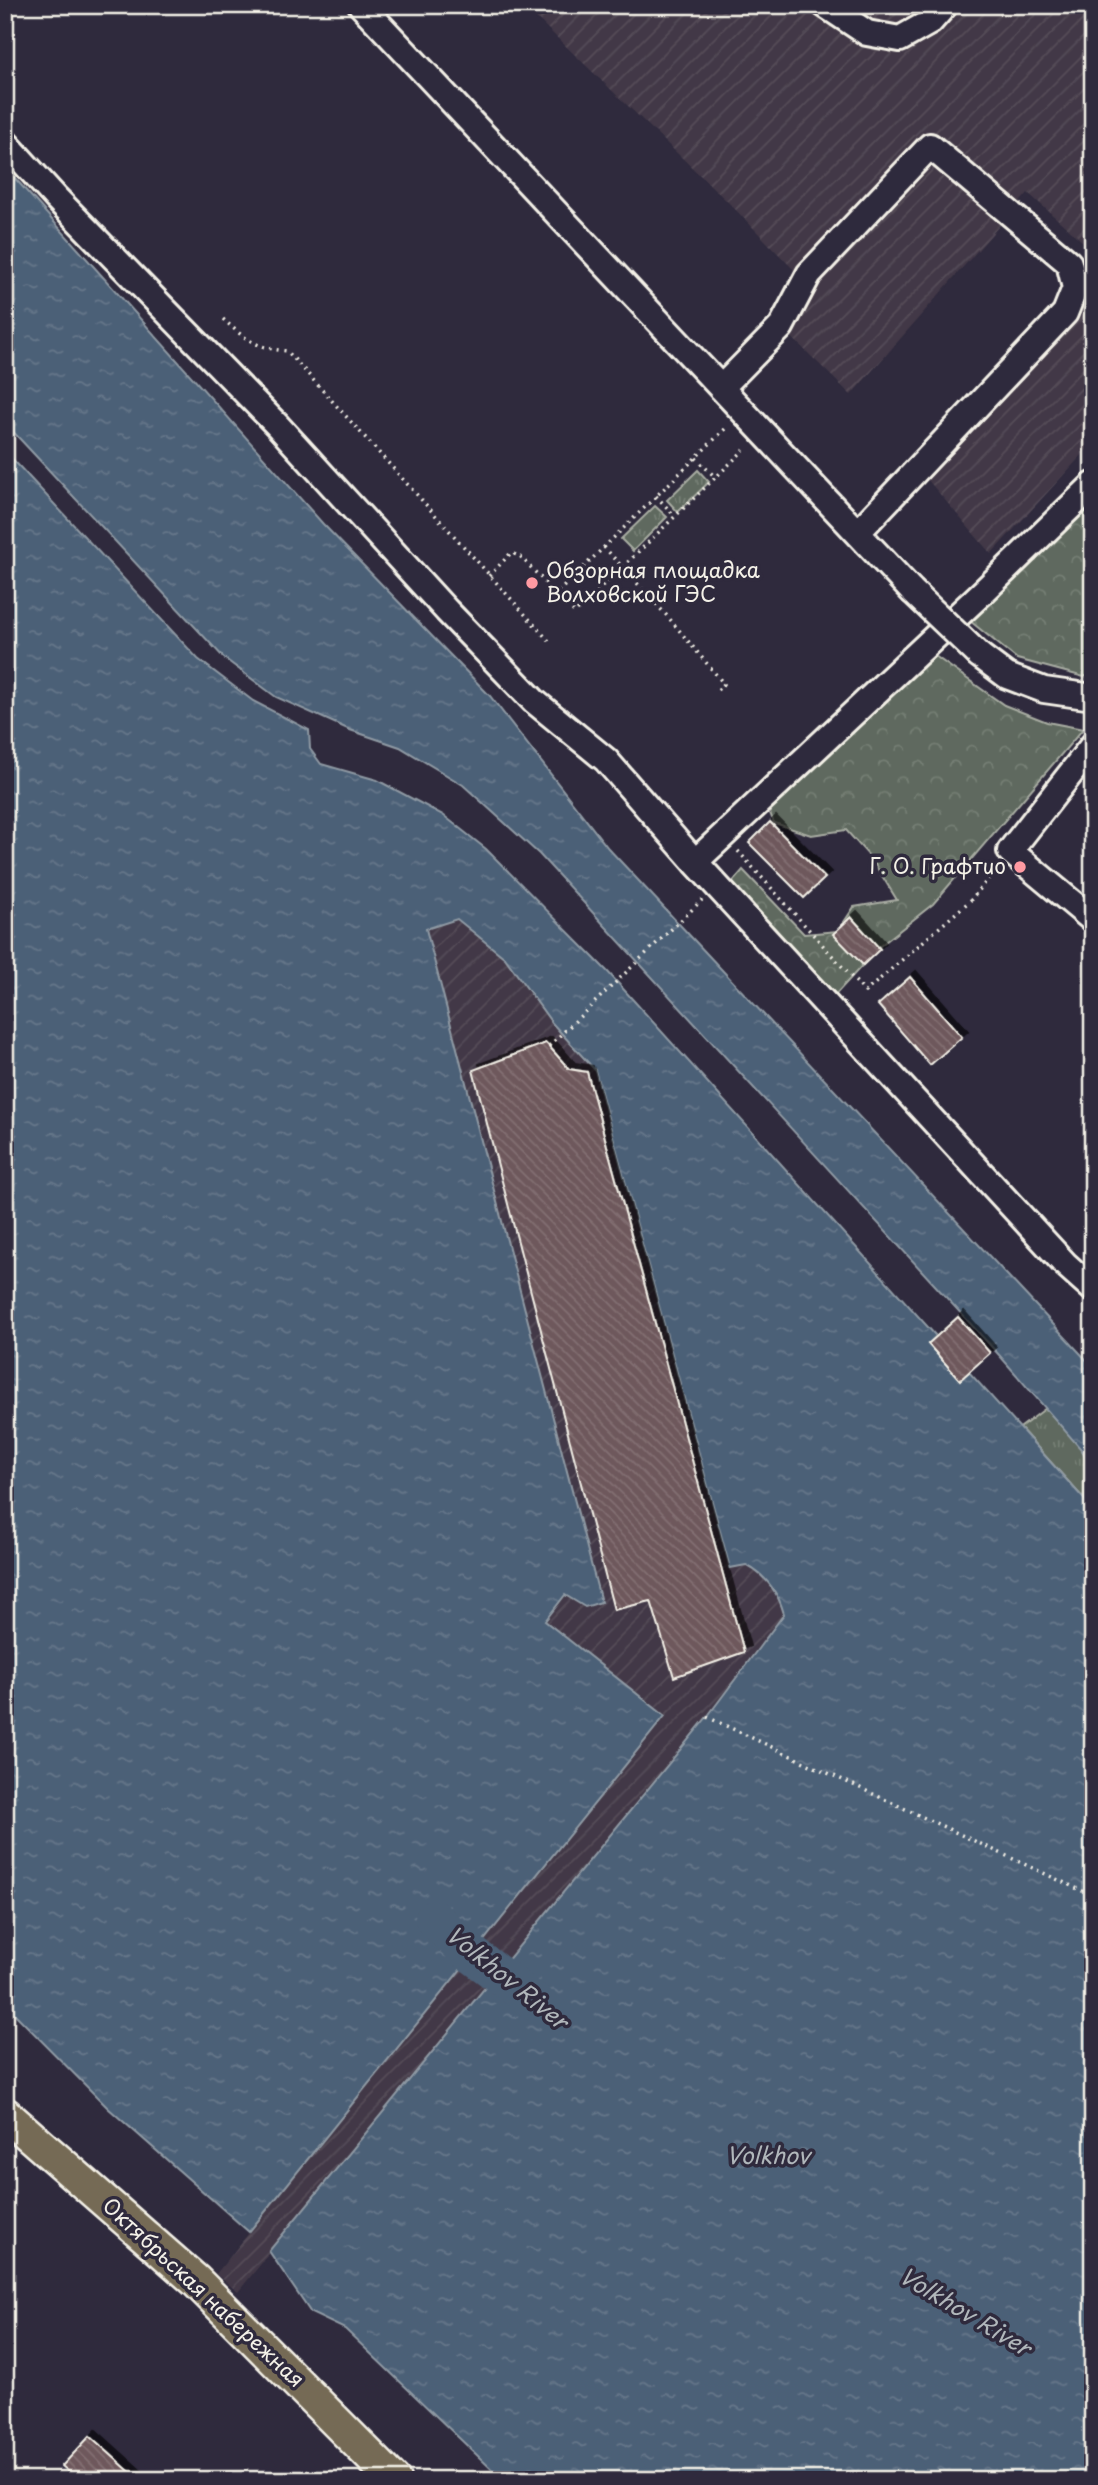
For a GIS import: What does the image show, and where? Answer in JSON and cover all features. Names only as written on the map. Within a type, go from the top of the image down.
[{"type":"main road","name":"Октябрьская набережная","points":[[5,2113],[196,2281],[394,2480]]},
{"type":"street","points":[[361,5],[912,590],[979,654],[1007,676],[1044,690],[1093,697]]},
{"type":"street","points":[[825,5],[867,33],[900,39],[930,22],[945,5]]},
{"type":"street","points":[[5,142],[278,426],[485,651],[534,701],[606,760],[717,886],[1065,1264],[1093,1289]]},
{"type":"street","points":[[721,388],[782,327],[809,274],[929,146],[1069,263],[1075,288],[1065,313],[858,532]]},
{"type":"street","points":[[695,862],[1093,485]]},
{"type":"street","points":[[1093,745],[1010,851],[1093,920]]},
{"type":"path","points":[[223,319],[245,340],[266,349],[287,351],[550,642]]},
{"type":"path","points":[[556,594],[725,429]]},
{"type":"path","points":[[489,576],[511,553],[520,556],[575,613],[744,450]]},
{"type":"path","points":[[696,458],[715,477]]},
{"type":"path","points":[[656,496],[675,516]]},
{"type":"path","points":[[604,547],[724,684],[715,692]]},
{"type":"path","points":[[723,835],[865,992],[972,899],[1010,851]]},
{"type":"path","points":[[549,1046],[717,886]]},
{"type":"path","points":[[707,1717],[1093,1896]]},
{"type":"shaded area","points":[[523,5],[1093,5],[1093,251],[1028,193],[851,395],[774,320],[794,270],[730,204]]},
{"type":"shaded area","points":[[1093,297],[1093,443],[991,554],[927,479]]},
{"type":"shaded area","points":[[457,919],[505,958],[552,1023],[595,1070],[730,1568],[746,1565],[760,1573],[778,1595],[784,1614],[707,1717],[238,2292],[216,2274],[665,1716],[545,1621],[565,1595],[426,929]]},
{"type":"green space","points":[[698,470],[709,482],[678,512],[667,500]]},
{"type":"green space","points":[[1093,489],[1093,673],[1084,677],[1017,659],[970,621]]},
{"type":"green space","points":[[655,506],[667,517],[633,551],[621,539]]},
{"type":"green space","points":[[928,651],[1004,705],[1047,722],[1083,729],[933,904],[880,946],[836,994],[762,925],[730,885],[743,870],[804,934],[838,931],[854,907],[897,900],[871,858],[846,830],[811,835],[774,823],[768,808]]},
{"type":"green space","points":[[1046,1408],[1082,1449],[1093,1468],[1093,1509],[1020,1428]]},
{"type":"water","points":[[5,167],[323,524],[490,696],[608,848],[1093,1367],[1093,1468],[1081,1449],[1000,1356],[539,854],[463,785],[400,747],[350,730],[276,697],[224,658],[5,423]]},
{"type":"water","name":"Volkhov","points":[[5,451],[198,659],[253,701],[309,730],[310,749],[321,764],[377,780],[443,815],[486,849],[607,971],[936,1336],[928,1344],[959,1379],[969,1372],[1093,1509],[1093,2480],[503,2480],[345,2329],[311,2313],[269,2251],[707,1717],[784,1614],[775,1592],[760,1574],[746,1565],[730,1568],[595,1070],[552,1023],[505,958],[457,919],[426,929],[601,1602],[585,1607],[565,1595],[545,1621],[665,1716],[249,2232],[108,2108],[5,2004]]},
{"type":"building","points":[[770,822],[825,878],[804,898],[749,843]]},
{"type":"building","points":[[851,917],[880,949],[863,965],[833,934]]},
{"type":"building","points":[[910,977],[962,1037],[930,1065],[878,1005]]},
{"type":"building","points":[[546,1043],[569,1069],[587,1072],[744,1652],[674,1677],[651,1601],[614,1610],[473,1070]]},
{"type":"building","points":[[958,1317],[990,1353],[960,1380],[928,1344]]},
{"type":"building","points":[[90,2436],[139,2480],[78,2480],[62,2466]]},
{"type":"waterway","name":"Volkhov River","points":[[434,1919],[465,1949],[539,2005]]},
{"type":"place","name":"Обзорная площадка Волховской ГЭС","points":[[532,583]]},
{"type":"place","name":"Г. О. Графтио","points":[[1020,867]]}]
